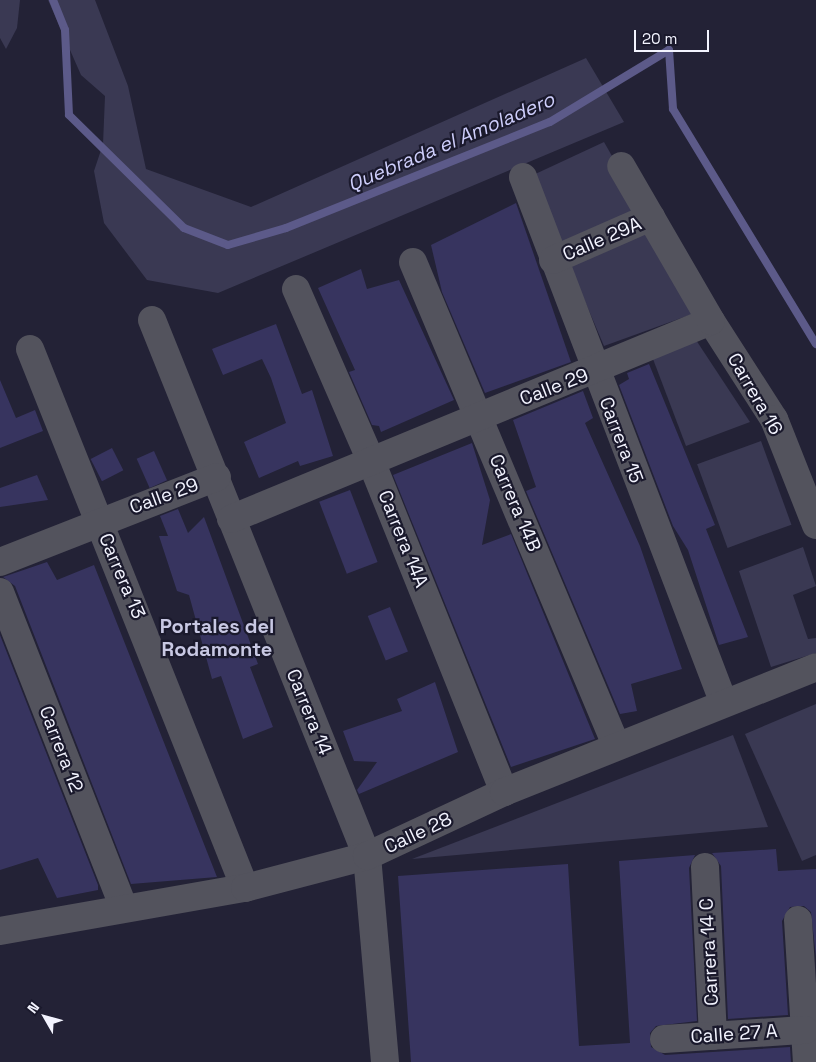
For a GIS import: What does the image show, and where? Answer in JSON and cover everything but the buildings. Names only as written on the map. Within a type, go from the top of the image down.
[{"type":"street","points":[[621,166],[711,322]]},
{"type":"street","name":"Carrera 15","points":[[523,177],[594,371],[723,701]]},
{"type":"street","name":"Calle 29A","points":[[553,260],[651,217]]},
{"type":"street","name":"Carrera 14B","points":[[413,262],[616,745]]},
{"type":"street","name":"Carrera 14A","points":[[296,289],[371,461],[504,792]]},
{"type":"street","name":"Carrera 14","points":[[152,320],[217,477],[231,519],[367,856],[385,1062]]},
{"type":"street","name":"Calle 29","points":[[231,519],[478,416],[594,371],[711,322]]},
{"type":"street","name":"Carrera 16","points":[[711,322],[774,420],[816,525]]},
{"type":"street","name":"Carrera 13","points":[[30,349],[245,888]]},
{"type":"street","name":"Calle 29","points":[[0,562],[98,521],[217,477]]},
{"type":"street","name":"Carrera 12","points":[[0,592],[123,906]]},
{"type":"street","name":"Calle 28","points":[[1,928],[123,906],[245,888],[367,856],[504,792],[723,701],[816,667]]},
{"type":"street","name":"Carrera 14 C","points":[[705,867],[713,1036]]},
{"type":"street","points":[[798,920],[806,1062]]},
{"type":"street","name":"Calle 27 A","points":[[664,1039],[804,1030]]},
{"type":"shaded area","points":[[0,0],[20,0],[17,28],[6,49],[0,38]]},
{"type":"shaded area","points":[[48,0],[95,0],[128,86],[146,169],[251,207],[586,58],[624,122],[218,293],[147,280],[104,223],[94,171],[103,144],[105,96],[81,75]]},
{"type":"shaded area","points":[[604,142],[645,214],[560,252],[531,176]]},
{"type":"shaded area","points":[[650,226],[698,312],[604,346],[569,264]]},
{"type":"shaded area","points":[[696,340],[750,422],[686,446],[653,359]]},
{"type":"shaded area","points":[[761,441],[791,525],[728,548],[697,464]]},
{"type":"shaded area","points":[[803,547],[816,586],[793,595],[808,639],[816,638],[816,653],[771,667],[739,571]]},
{"type":"shaded area","points":[[816,704],[816,855],[802,861],[745,734]]},
{"type":"shaded area","points":[[733,735],[768,827],[412,859]]},
{"type":"waterway","name":"Quebrada el Amoladero","points":[[53,0],[65,30],[69,115],[184,228],[228,245],[286,228],[550,122],[669,50],[673,109],[816,344]]},
{"type":"district","name":"Portales del Rodamonte","points":[[217,638]]}]
